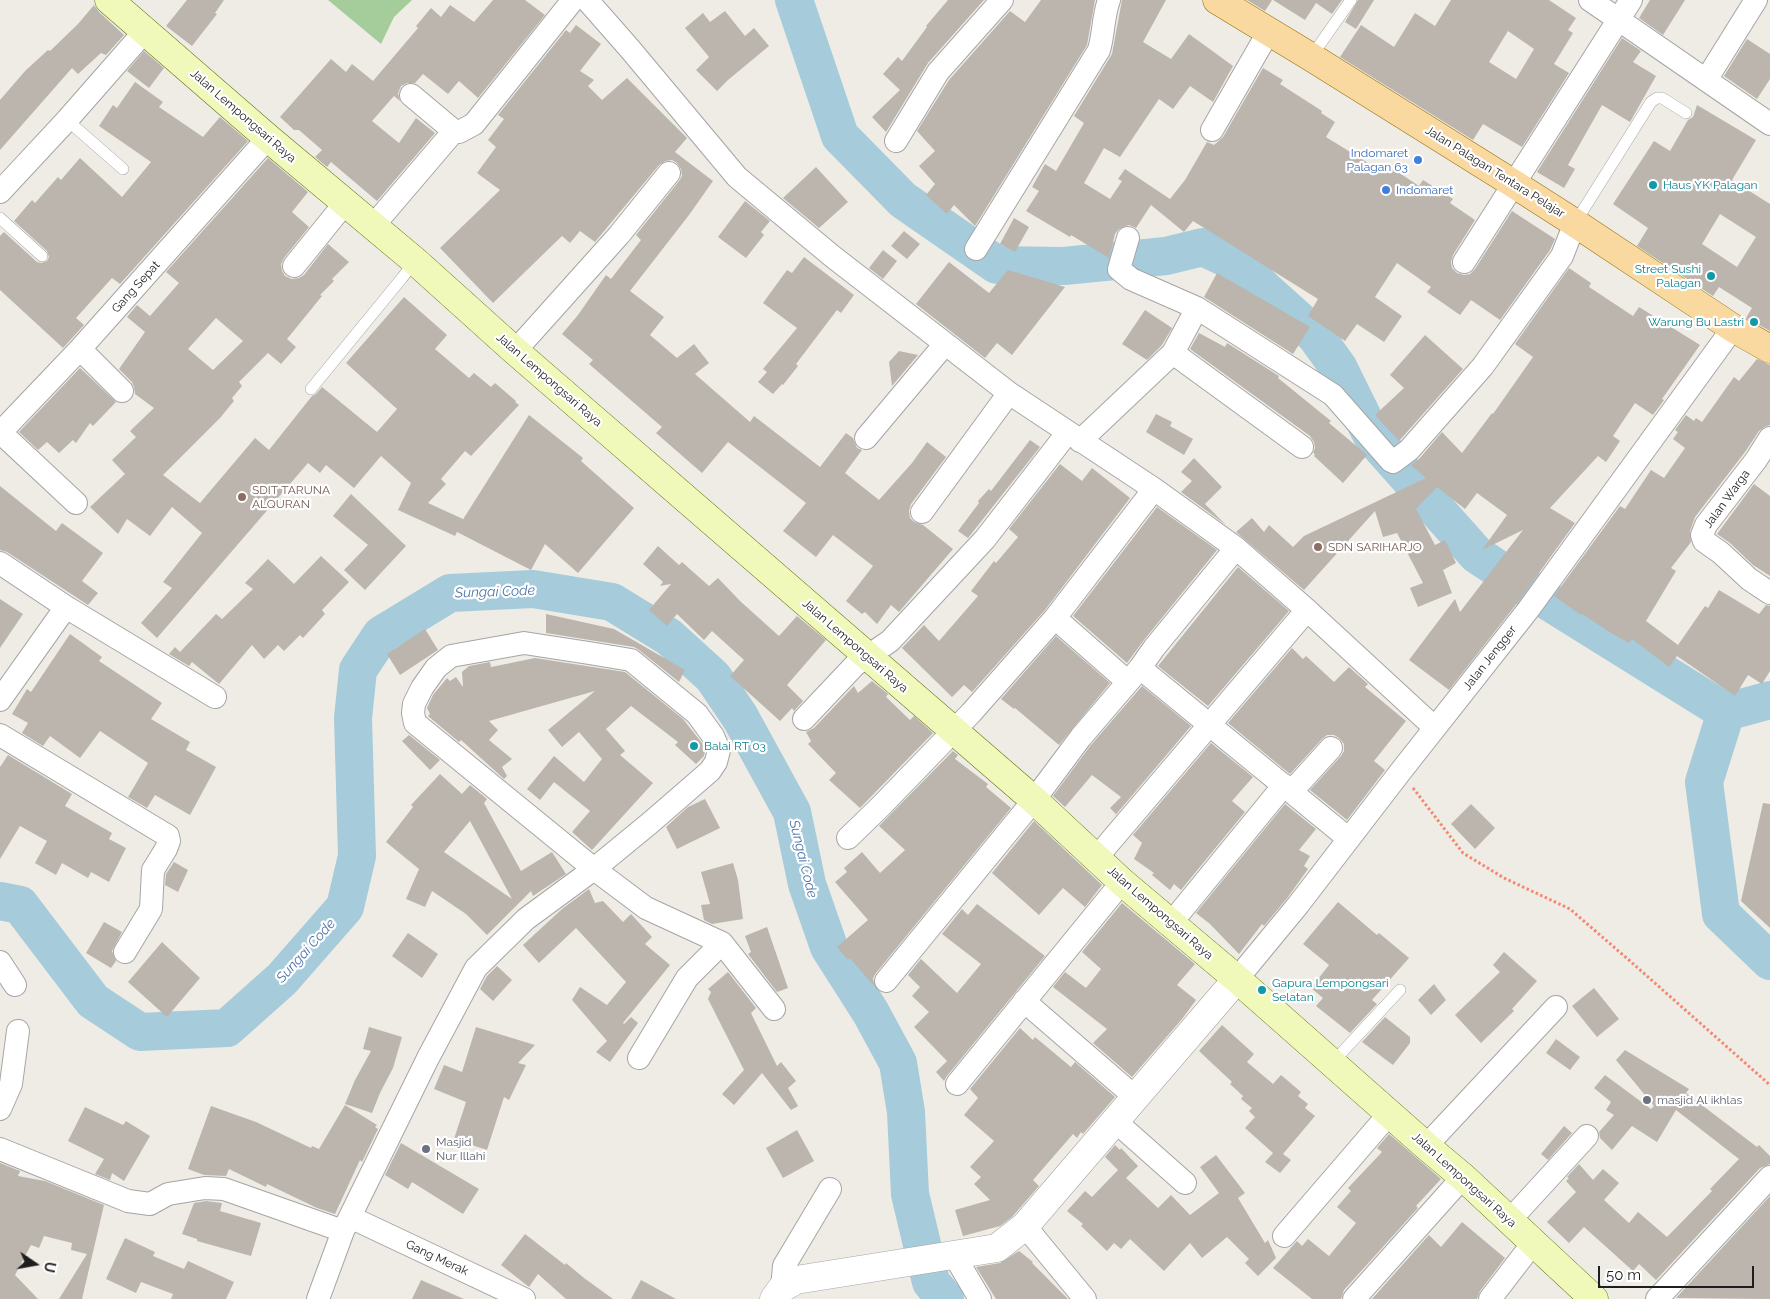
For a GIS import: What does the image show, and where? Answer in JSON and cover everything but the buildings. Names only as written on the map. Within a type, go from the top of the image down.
[{"type":"main road","name":"Jalan Lempongsari Raya","points":[[109,0],[268,138],[415,261],[515,351],[1034,800],[1122,882],[1172,922],[1463,1178],[1594,1299]]},
{"type":"main road","name":"Jalan Palagan Tentara Pelajar","points":[[1218,0],[1575,222],[1733,328],[1770,348]]},
{"type":"street","points":[[411,95],[454,131],[459,132],[474,124],[573,0]]},
{"type":"street","points":[[587,0],[630,48],[737,177],[832,256],[1009,393],[1154,489],[1236,548],[1436,728]]},
{"type":"street","points":[[896,141],[938,72],[1002,0]]},
{"type":"street","points":[[976,249],[1099,50],[1109,0]]},
{"type":"street","points":[[1590,0],[1770,124]]},
{"type":"street","points":[[1464,262],[1631,0]]},
{"type":"street","points":[[1706,80],[1756,0]]},
{"type":"street","points":[[0,192],[67,120],[145,31]]},
{"type":"street","points":[[1212,130],[1269,31]]},
{"type":"street","points":[[373,226],[454,131]]},
{"type":"street","name":"Gang Sepat","points":[[0,433],[80,349],[268,138]]},
{"type":"street","points":[[515,351],[619,235],[669,172]]},
{"type":"street","points":[[294,266],[345,203]]},
{"type":"street","points":[[1126,242],[1119,269],[1131,279],[1197,308],[1333,395],[1390,461],[1401,456],[1483,366],[1562,256],[1575,222]]},
{"type":"street","points":[[804,720],[855,665],[890,641],[985,539],[1074,436],[1173,353],[1197,308]]},
{"type":"street","name":"Jalan Jengger","points":[[1237,979],[1298,905],[1528,610],[1733,328]]},
{"type":"street","points":[[866,438],[945,344]]},
{"type":"street","points":[[80,349],[122,391]]},
{"type":"street","points":[[1173,353],[1302,447]]},
{"type":"street","points":[[922,512],[1009,393]]},
{"type":"street","points":[[0,433],[76,502]]},
{"type":"street","name":"Jalan Warga","points":[[1770,438],[1756,460],[1706,525],[1702,535],[1704,541],[1749,579],[1770,592]]},
{"type":"street","points":[[848,838],[971,713],[1055,618],[1154,489]]},
{"type":"street","points":[[886,981],[1034,800],[1081,737],[1134,675],[1236,548]]},
{"type":"street","points":[[0,562],[66,607],[216,697]]},
{"type":"street","points":[[0,700],[66,607]]},
{"type":"street","points":[[1096,857],[1307,610]]},
{"type":"street","points":[[1055,618],[1134,675],[1210,725],[1349,839]]},
{"type":"street","points":[[318,1299],[347,1224],[428,1058],[476,968],[526,919],[594,869],[710,771],[716,762],[719,750],[713,736],[697,714],[631,660],[524,643],[450,656],[436,668],[422,688],[414,704],[415,723],[594,869],[646,908],[722,943],[774,1009]]},
{"type":"street","points":[[0,734],[168,836],[169,841],[166,849],[152,870],[151,909],[125,952]]},
{"type":"street","points":[[1172,922],[1288,788],[1331,748]]},
{"type":"street","points":[[957,1084],[1122,882]]},
{"type":"street","points":[[639,1058],[687,978],[722,943]]},
{"type":"street","points":[[0,962],[15,985]]},
{"type":"street","points":[[778,1294],[796,1280],[997,1248],[1025,1226],[1237,979]]},
{"type":"street","points":[[1024,1001],[1135,1097]]},
{"type":"street","points":[[1426,1146],[1556,1007]]},
{"type":"street","points":[[0,1109],[11,1084],[18,1031]]},
{"type":"street","points":[[1284,1236],[1390,1114]]},
{"type":"street","points":[[1115,1121],[1185,1183]]},
{"type":"street","points":[[1509,1220],[1587,1136]]},
{"type":"street","name":"Gang Merak","points":[[0,1149],[68,1175],[128,1201],[150,1204],[168,1194],[205,1188],[224,1189],[347,1224],[524,1299]]},
{"type":"street","points":[[1657,1299],[1770,1177]]},
{"type":"street","points":[[1354,1299],[1463,1178]]},
{"type":"street","points":[[778,1294],[784,1266],[830,1189]]},
{"type":"street","points":[[1025,1226],[1085,1299]]},
{"type":"street","points":[[1490,1299],[1533,1243]]},
{"type":"street","points":[[954,1255],[980,1299]]},
{"type":"lane","points":[[1312,57],[1351,0]]},
{"type":"lane","points":[[1575,222],[1651,102],[1657,98],[1662,98],[1686,113]]},
{"type":"lane","points":[[67,120],[123,169]]},
{"type":"lane","points":[[0,218],[42,256]]},
{"type":"lane","points":[[311,389],[415,261]]},
{"type":"lane","points":[[1332,1063],[1400,990]]},
{"type":"path","points":[[1401,771],[1463,853],[1504,878],[1570,909],[1770,1085]]},
{"type":"green space","points":[[328,0],[412,0],[394,17],[381,44]]},
{"type":"waterway","points":[[794,0],[840,136],[903,200],[997,265],[1064,266],[1166,256],[1203,247],[1239,264],[1315,335],[1338,367],[1373,438],[1477,555],[1726,712],[1770,700]]},
{"type":"waterway","name":"Sungai Code","points":[[0,901],[20,905],[93,1001],[140,1032],[227,1028],[282,979],[345,907],[357,856],[353,718],[358,670],[381,635],[450,593],[533,589],[612,602],[669,637],[713,677],[740,717],[792,812],[807,884],[829,947],[871,1013],[898,1063],[906,1112],[910,1194],[931,1282],[945,1299]]},
{"type":"waterway","points":[[1726,712],[1704,782],[1721,914],[1770,961]]},
{"type":"place","name":"Indomaret Palagan 63","points":[[1418,160]]},
{"type":"place","name":"Haus YK Palagan","points":[[1653,185]]},
{"type":"place","name":"Indomaret","points":[[1386,190]]},
{"type":"place","name":"Street Sushi Palagan","points":[[1711,276]]},
{"type":"place","name":"Warung Bu Lastri","points":[[1754,322]]},
{"type":"place","name":"SDIT TARUNA ALQURAN","points":[[242,497]]},
{"type":"place","name":"SDN SARIHARJO","points":[[1318,547]]},
{"type":"place","name":"Balai RT 03","points":[[694,746]]},
{"type":"place","name":"Gapura Lempongsari Selatan","points":[[1262,990]]},
{"type":"place","name":"masjid Al ikhlas","points":[[1647,1100]]},
{"type":"place","name":"Masjid Nur Illahi","points":[[426,1149]]}]
